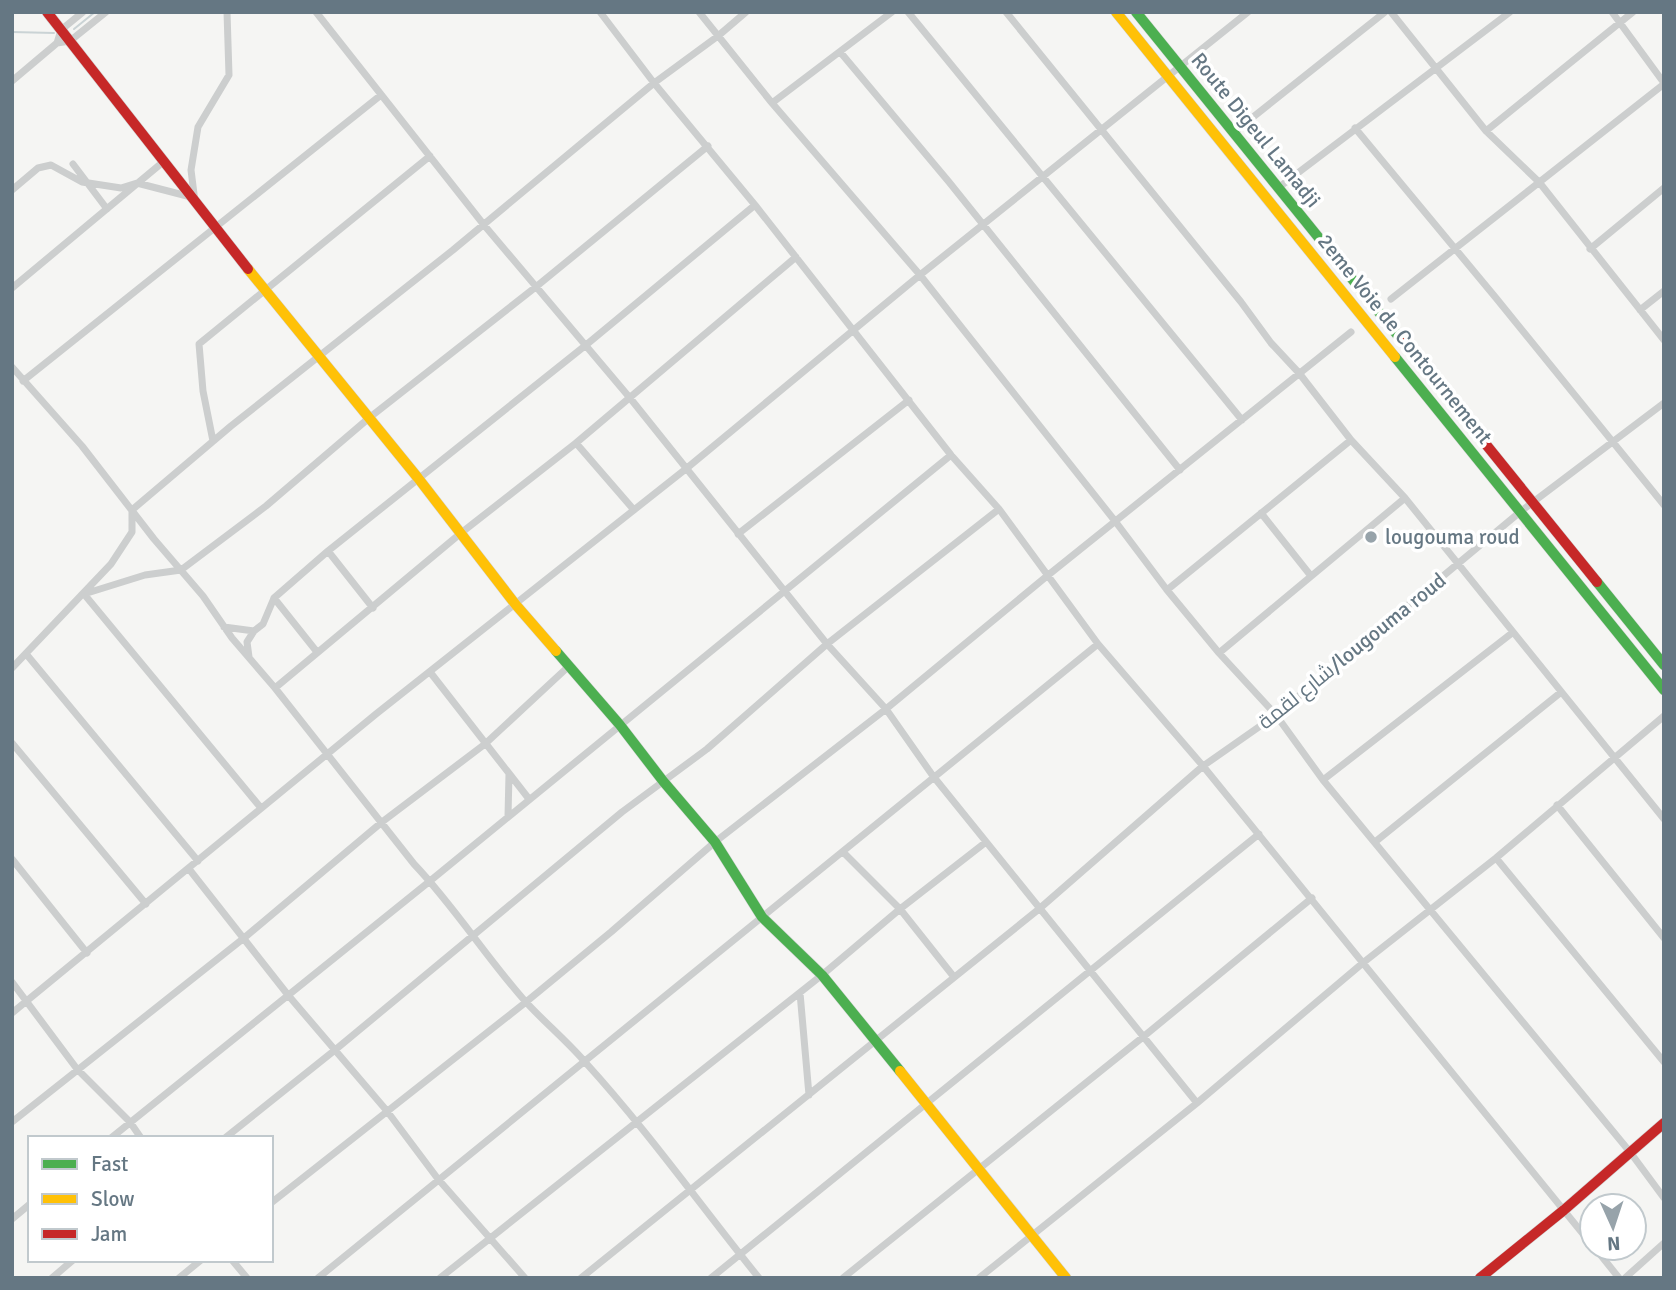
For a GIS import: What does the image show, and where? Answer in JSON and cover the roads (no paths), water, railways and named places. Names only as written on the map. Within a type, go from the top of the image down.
[{"type":"street","points":[[47,12],[214,227],[418,478],[516,605],[620,724],[663,781],[715,842],[762,917],[822,975],[1066,1278]]},
{"type":"street","points":[[57,43],[61,30],[83,12]]},
{"type":"street","points":[[12,80],[57,43],[70,41],[106,12]]},
{"type":"street","points":[[193,200],[191,170],[198,127],[229,75],[227,12]]},
{"type":"street","points":[[316,12],[484,225],[630,398],[827,644],[886,709],[933,776],[1197,1103]]},
{"type":"street","points":[[600,12],[951,455],[999,509],[1098,644],[1312,898],[1578,1227]]},
{"type":"street","points":[[699,12],[772,103],[920,275],[1167,590],[1219,653],[1276,715],[1323,780],[1630,1152],[1664,1198]]},
{"type":"street","points":[[733,24],[734,12]]},
{"type":"street","points":[[12,668],[111,564],[132,532],[132,510],[213,441],[484,225],[654,83],[746,12]]},
{"type":"street","points":[[772,103],[892,12]]},
{"type":"street","points":[[908,12],[1242,420]]},
{"type":"street","points":[[1006,12],[1241,302],[1271,343],[1299,373],[1351,440],[1405,498],[1511,633],[1664,819]]},
{"type":"street","name":"2eme Voie de Contournement","points":[[1116,12],[1664,690]]},
{"type":"street","name":"Route Digeul Lamadji","points":[[1136,12],[1664,665]]},
{"type":"street","points":[[12,1013],[327,754],[687,468],[920,275],[1248,12]]},
{"type":"street","points":[[1233,133],[1385,12]]},
{"type":"street","points":[[1391,12],[1486,131],[1539,182],[1664,340]]},
{"type":"street","points":[[1278,188],[1510,12]]},
{"type":"street","points":[[1391,299],[1664,84],[1612,12]]},
{"type":"street","points":[[1486,131],[1633,12]]},
{"type":"street","points":[[841,53],[1180,470]]},
{"type":"street","points":[[23,381],[381,95]]},
{"type":"street","points":[[1354,128],[1664,505]]},
{"type":"street","points":[[85,594],[145,575],[181,570],[266,506],[369,418],[537,286],[708,146]]},
{"type":"street","points":[[213,441],[203,391],[199,344],[430,156]]},
{"type":"street","points":[[12,288],[163,162]]},
{"type":"street","points":[[73,164],[107,209]]},
{"type":"street","points":[[12,190],[38,169],[51,165],[87,183],[121,188],[137,183],[193,200]]},
{"type":"street","points":[[1590,249],[1664,188]]},
{"type":"street","points":[[249,657],[247,642],[262,624],[274,598],[328,551],[586,345],[755,205]]},
{"type":"street","points":[[275,688],[461,533],[576,443],[796,257]]},
{"type":"street","points":[[1640,310],[1664,291]]},
{"type":"street","points":[[273,1201],[526,1002],[715,842],[886,709],[1046,576],[1351,332]]},
{"type":"street","points":[[12,367],[82,446],[472,937],[526,1002],[585,1061],[759,1278]]},
{"type":"street","points":[[738,534],[909,400]]},
{"type":"street","name":"شارع لقمة/lougouma roud","points":[[581,1278],[1039,909],[1203,766],[1276,715],[1532,502],[1664,404]]},
{"type":"street","points":[[1167,590],[1351,440]]},
{"type":"street","points":[[576,443],[634,510]]},
{"type":"street","points":[[113,1136],[951,455]]},
{"type":"street","points":[[1219,653],[1405,498]]},
{"type":"street","points":[[228,1136],[663,781],[707,749],[827,644],[999,509]]},
{"type":"street","points":[[1261,513],[1311,576]]},
{"type":"street","points":[[328,551],[373,608]]},
{"type":"street","points":[[85,594],[261,808]]},
{"type":"street","points":[[274,598],[317,652]]},
{"type":"street","points":[[224,627],[254,631]]},
{"type":"street","points":[[1323,780],[1511,633]]},
{"type":"street","points":[[318,1278],[1098,644]]},
{"type":"street","points":[[27,655],[198,861]]},
{"type":"street","points":[[12,1122],[244,938],[382,822],[485,744],[569,666]]},
{"type":"street","points":[[430,672],[529,799]]},
{"type":"street","points":[[1375,842],[1560,693]]},
{"type":"street","points":[[979,1278],[1197,1103],[1364,962],[1496,858],[1664,716]]},
{"type":"street","points":[[12,743],[146,904]]},
{"type":"street","points":[[508,816],[509,774]]},
{"type":"street","points":[[1557,805],[1664,938]]},
{"type":"street","points":[[711,1278],[1259,834]]},
{"type":"street","points":[[440,1278],[986,842]]},
{"type":"street","points":[[842,852],[900,909],[954,977]]},
{"type":"street","points":[[1496,858],[1664,1062]]},
{"type":"street","points":[[12,859],[87,953]]},
{"type":"street","points":[[189,869],[288,995],[387,1111],[438,1179],[525,1278]]},
{"type":"street","points":[[843,1278],[1312,898]]},
{"type":"street","points":[[12,982],[77,1069],[130,1122],[140,1136]]},
{"type":"street","points":[[800,993],[809,1095]]},
{"type":"street","points":[[1480,1278],[1664,1124]]},
{"type":"street","points":[[12,1219],[28,1206]]},
{"type":"street","points":[[1625,1278],[1664,1243]]},
{"type":"street","points":[[51,1278],[71,1262]]},
{"type":"street","points":[[179,1278],[199,1262]]},
{"type":"street","points":[[234,1262],[247,1278]]},
{"type":"street","points":[[1606,1262],[1619,1278]]},
{"type":"waterway","points":[[74,29],[95,12]]},
{"type":"waterway","points":[[12,32],[54,33]]},
{"type":"place","name":"lougouma roud","points":[[1371,537]]}]
